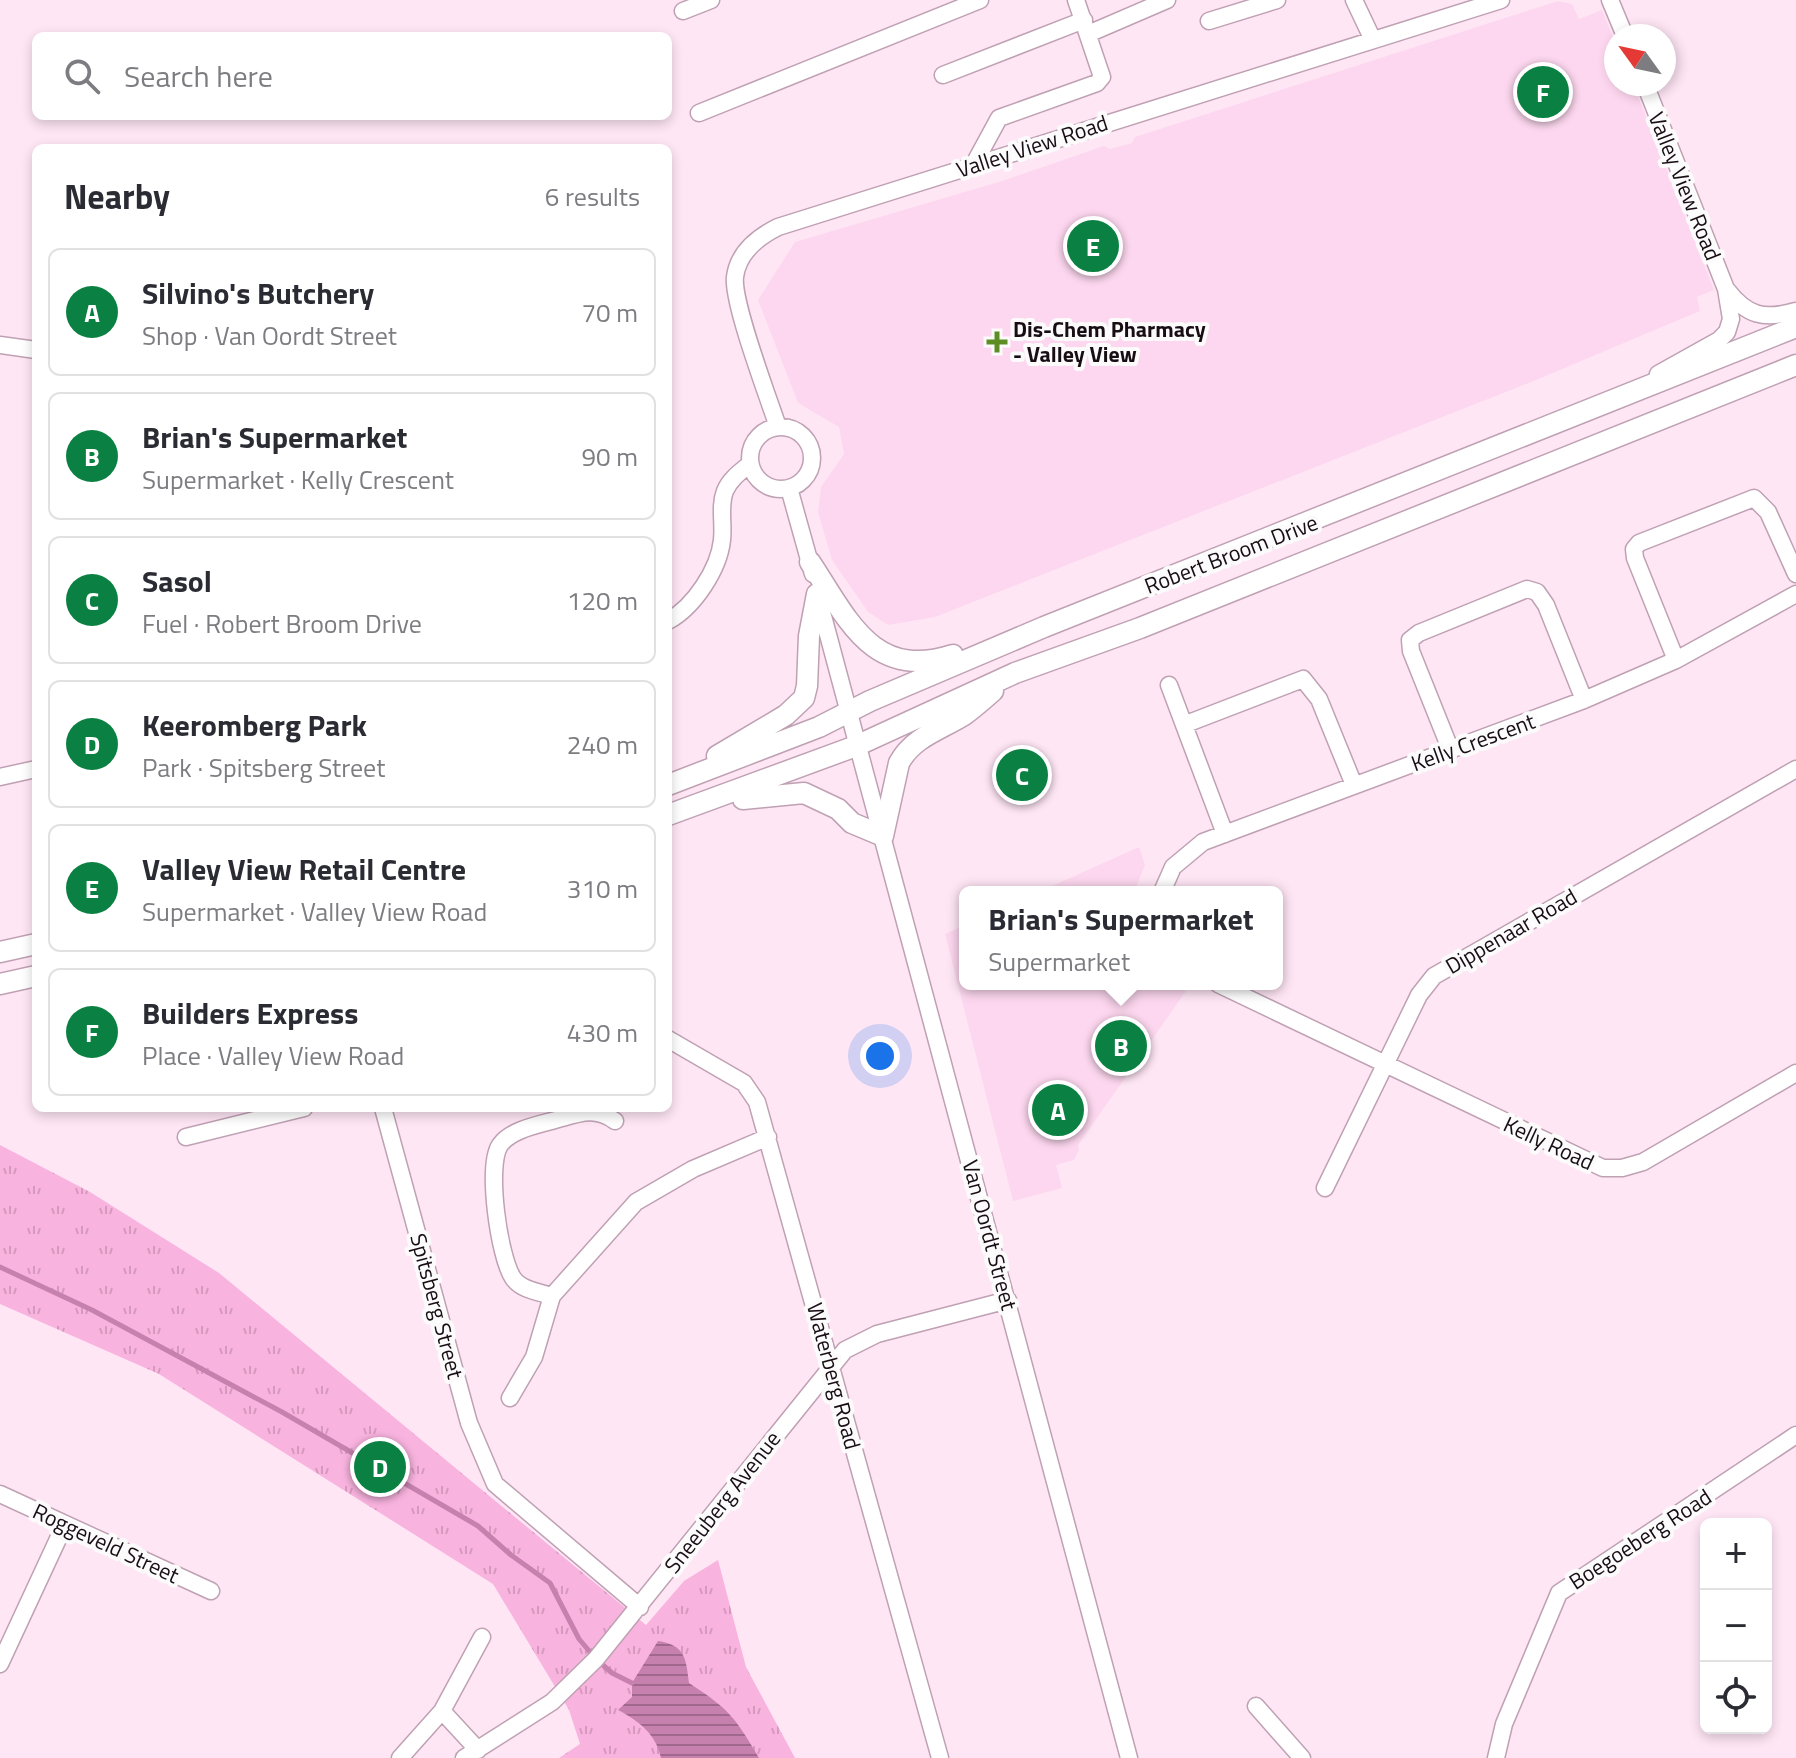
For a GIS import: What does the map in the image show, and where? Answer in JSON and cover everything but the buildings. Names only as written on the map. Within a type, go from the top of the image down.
[{"type":"street","points":[[683,11],[711,0]]},
{"type":"street","points":[[699,113],[980,0]]},
{"type":"street","points":[[974,164],[991,126],[999,118],[1100,80],[1101,69],[1076,0]]},
{"type":"street","points":[[943,75],[1167,0]]},
{"type":"street","points":[[1209,21],[1277,0]]},
{"type":"street","points":[[1354,0],[1372,38]]},
{"type":"street","name":"Valley View Road","points":[[778,427],[735,284],[742,256],[763,234],[974,164],[1501,0]]},
{"type":"street","points":[[1610,0],[1620,24]]},
{"type":"street","name":"Valley View Road","points":[[1601,406],[1719,340],[1731,319],[1726,289],[1650,96]]},
{"type":"street","name":"Valley View Road","points":[[1726,289],[1743,308],[1757,316],[1796,311]]},
{"type":"street","name":"Robert Broom Drive","points":[[672,782],[848,713],[1044,627],[1796,327]]},
{"type":"street","points":[[0,345],[32,349]]},
{"type":"street","name":"Robert Broom Drive","points":[[672,814],[856,746],[1015,673],[1154,622],[1796,365]]},
{"type":"street","points":[[778,427],[798,432],[810,447],[811,468],[798,484],[789,488],[769,487],[753,474],[750,464],[750,454],[759,435],[778,427]]},
{"type":"street","points":[[672,617],[698,592],[710,574],[722,542],[725,492],[732,478],[750,464]]},
{"type":"street","points":[[789,488],[848,713]]},
{"type":"street","points":[[1676,660],[1635,558],[1634,549],[1639,543],[1752,497],[1759,500],[1768,512],[1796,574]]},
{"type":"street","points":[[810,562],[861,636],[886,655],[907,663],[941,659],[1044,627]]},
{"type":"street","points":[[1451,751],[1411,651],[1410,640],[1419,633],[1527,589],[1537,592],[1546,605],[1584,700]]},
{"type":"street","points":[[672,782],[786,715],[801,701],[807,686],[809,636],[817,594]]},
{"type":"street","name":"Kelly Crescent","points":[[1164,886],[1168,874],[1186,853],[1225,834],[1584,700],[1676,660],[1796,594]]},
{"type":"street","points":[[708,803],[804,793],[838,809],[852,823],[883,836],[899,763],[912,744],[965,714],[1015,673]]},
{"type":"street","points":[[1186,724],[1305,680],[1319,699],[1354,785]]},
{"type":"street","points":[[1169,685],[1225,834]]},
{"type":"street","name":"Van Oordt Street","points":[[848,713],[1129,1758]]},
{"type":"street","name":"Dippenaar Road","points":[[1325,1188],[1419,995],[1440,971],[1796,769]]},
{"type":"street","points":[[0,777],[32,770]]},
{"type":"street","points":[[0,952],[32,945]]},
{"type":"street","points":[[0,984],[32,977]]},
{"type":"street","points":[[1230,990],[1385,1065]]},
{"type":"street","name":"Waterberg Road","points":[[672,1041],[744,1083],[757,1102],[940,1758]]},
{"type":"street","name":"Kelly Road","points":[[1385,1065],[1603,1168],[1617,1169],[1643,1162],[1796,1073]]},
{"type":"street","points":[[186,1137],[288,1112]]},
{"type":"street","name":"Spitsberg Street","points":[[384,1112],[469,1423],[486,1471],[507,1497],[640,1607]]},
{"type":"street","points":[[552,1296],[519,1284],[509,1270],[492,1181],[496,1154],[503,1141],[519,1131],[586,1112]]},
{"type":"street","points":[[593,1112],[615,1121]]},
{"type":"street","points":[[510,1398],[534,1357],[552,1296],[640,1198],[693,1169],[768,1137]]},
{"type":"street","name":"Sneeuberg Avenue","points":[[471,1754],[552,1702],[596,1659],[831,1364],[854,1344],[877,1334],[1008,1300]]},
{"type":"street","name":"Boegoeberg Road","points":[[1496,1758],[1504,1724],[1559,1593],[1793,1438]]},
{"type":"street","name":"Roggeveld Street","points":[[0,1494],[211,1591]]},
{"type":"street","points":[[0,1664],[65,1524]]},
{"type":"street","points":[[400,1758],[442,1711],[482,1637]]},
{"type":"street","points":[[1256,1706],[1302,1758]]},
{"type":"street","points":[[442,1711],[471,1754]]},
{"type":"shaded area","points":[[1558,1],[1572,4],[1579,19],[1602,10],[1608,24],[1604,24],[1604,96],[1638,96],[1714,290],[1697,297],[1700,311],[1536,380],[935,617],[888,625],[868,612],[832,560],[818,512],[821,487],[844,454],[839,427],[798,403],[758,300],[795,242],[1002,181],[1104,146],[1110,149],[1132,143],[1135,137]]},
{"type":"shaded area","points":[[1139,847],[1145,865],[1136,886],[1052,886]]},
{"type":"shaded area","points":[[959,928],[959,989],[945,934]]},
{"type":"shaded area","points":[[959,990],[1186,991],[1078,1145],[1074,1160],[1056,1165],[1062,1188],[1013,1201]]},
{"type":"shaded area","points":[[658,1641],[679,1649],[685,1660],[689,1683],[730,1715],[759,1758],[661,1758],[646,1729],[618,1710],[632,1697],[632,1683]]},
{"type":"green space","points":[[0,1145],[90,1192],[219,1273],[646,1625],[684,1581],[718,1560],[746,1667],[795,1758],[559,1758],[580,1744],[569,1710],[493,1584],[159,1374],[0,1304]]},
{"type":"waterway","points":[[0,1267],[92,1310],[282,1412],[478,1526],[550,1583],[579,1639],[612,1673],[632,1683]]},
{"type":"place","name":"Builders Express","points":[[1543,92]]},
{"type":"place","name":"Valley View Retail Centre","points":[[1093,246]]},
{"type":"place","name":"Dis-Chem Pharmacy - Valley View","points":[[997,342]]},
{"type":"place","name":"Sasol","points":[[1022,775]]},
{"type":"place","name":"Brian's Supermarket","points":[[1121,1046]]},
{"type":"place","name":"Silvino's Butchery","points":[[1058,1110]]},
{"type":"place","name":"Keeromberg Park","points":[[380,1467]]}]
